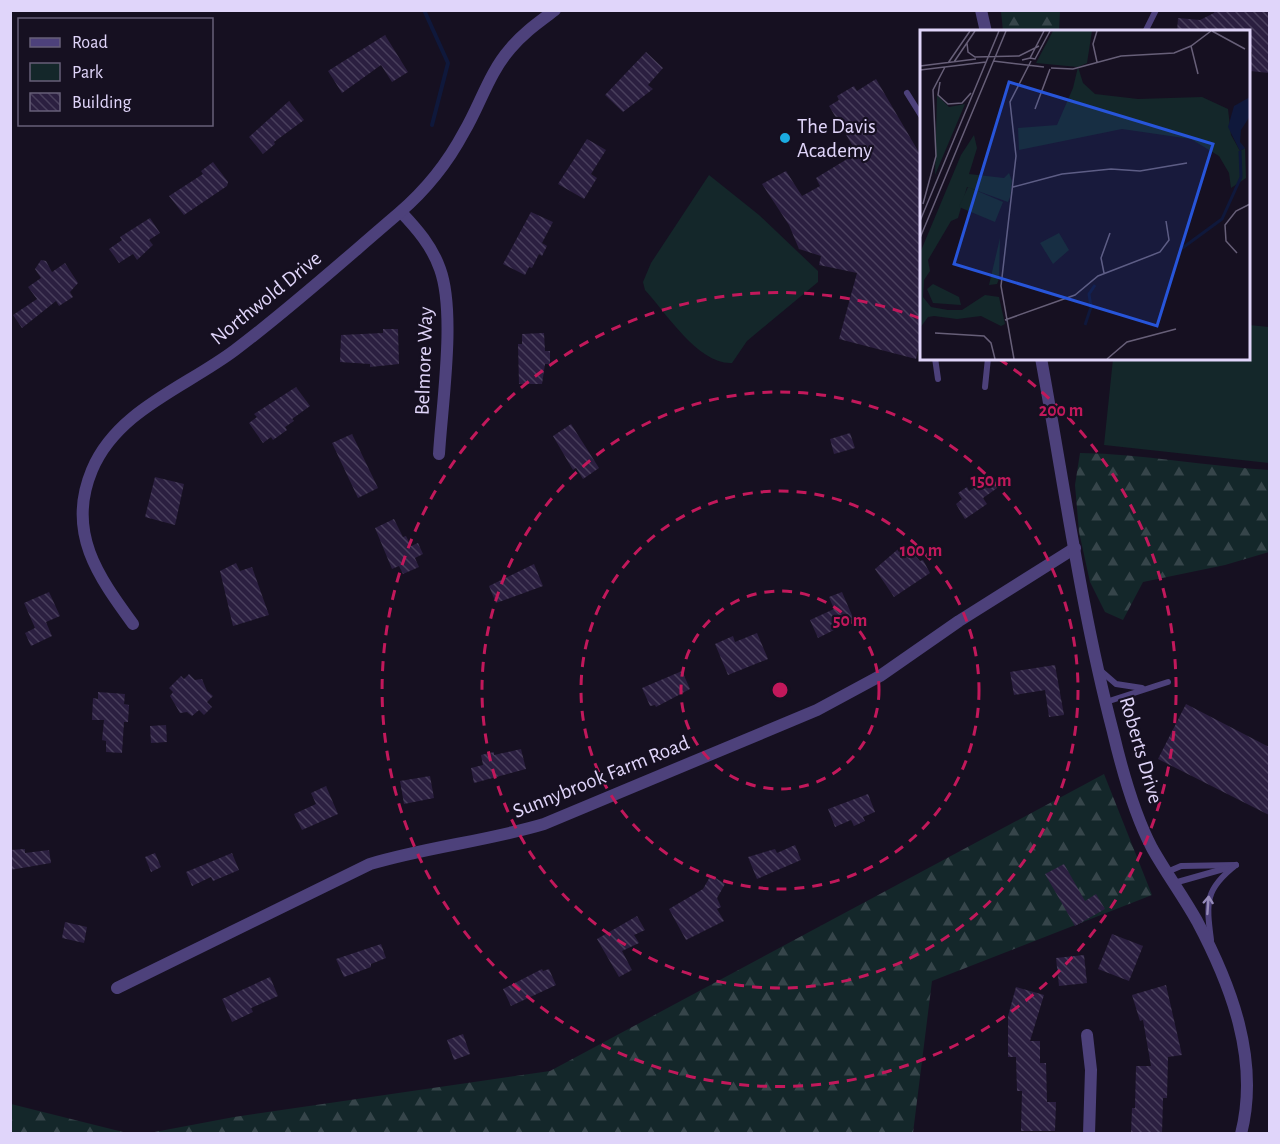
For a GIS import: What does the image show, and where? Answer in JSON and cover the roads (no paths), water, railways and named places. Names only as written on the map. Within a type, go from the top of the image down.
[{"type":"street","name":"Northwold Drive","points":[[133,624],[99,578],[85,539],[83,518],[85,494],[102,450],[130,420],[237,348],[428,187],[445,165],[496,68],[509,49],[525,33],[555,10]]},
{"type":"street","points":[[981,10],[986,30]]},
{"type":"street","name":"Belmore Way","points":[[401,212],[431,248],[446,291],[447,318],[439,454]]},
{"type":"street","name":"Roberts Drive","points":[[1041,360],[1075,548],[1113,732],[1141,820],[1152,846],[1197,922],[1233,1002],[1244,1047],[1246,1102],[1241,1134]]},
{"type":"street","name":"Sunnybrook Farm Road","points":[[117,988],[370,864],[396,856],[500,837],[544,824],[818,710],[880,676],[959,621],[1075,548]]},
{"type":"street","points":[[1087,1035],[1091,1070],[1089,1134]]},
{"type":"lane","points":[[1146,30],[1156,10]]},
{"type":"lane","points":[[908,93],[920,115]]},
{"type":"lane","points":[[935,360],[938,378]]},
{"type":"lane","points":[[985,387],[988,360]]},
{"type":"lane","points":[[1099,668],[1109,680],[1123,687],[1151,687]]},
{"type":"lane","points":[[1106,702],[1168,682]]},
{"type":"lane","points":[[1167,872],[1181,866],[1236,865]]},
{"type":"lane","points":[[1174,883],[1236,865]]},
{"type":"lane","points":[[1213,957],[1208,915],[1209,896],[1218,880],[1236,865]]},
{"type":"waterway","points":[[424,10],[448,63],[432,125]]},
{"type":"place","name":"The Davis Academy","points":[[785,138]]}]
